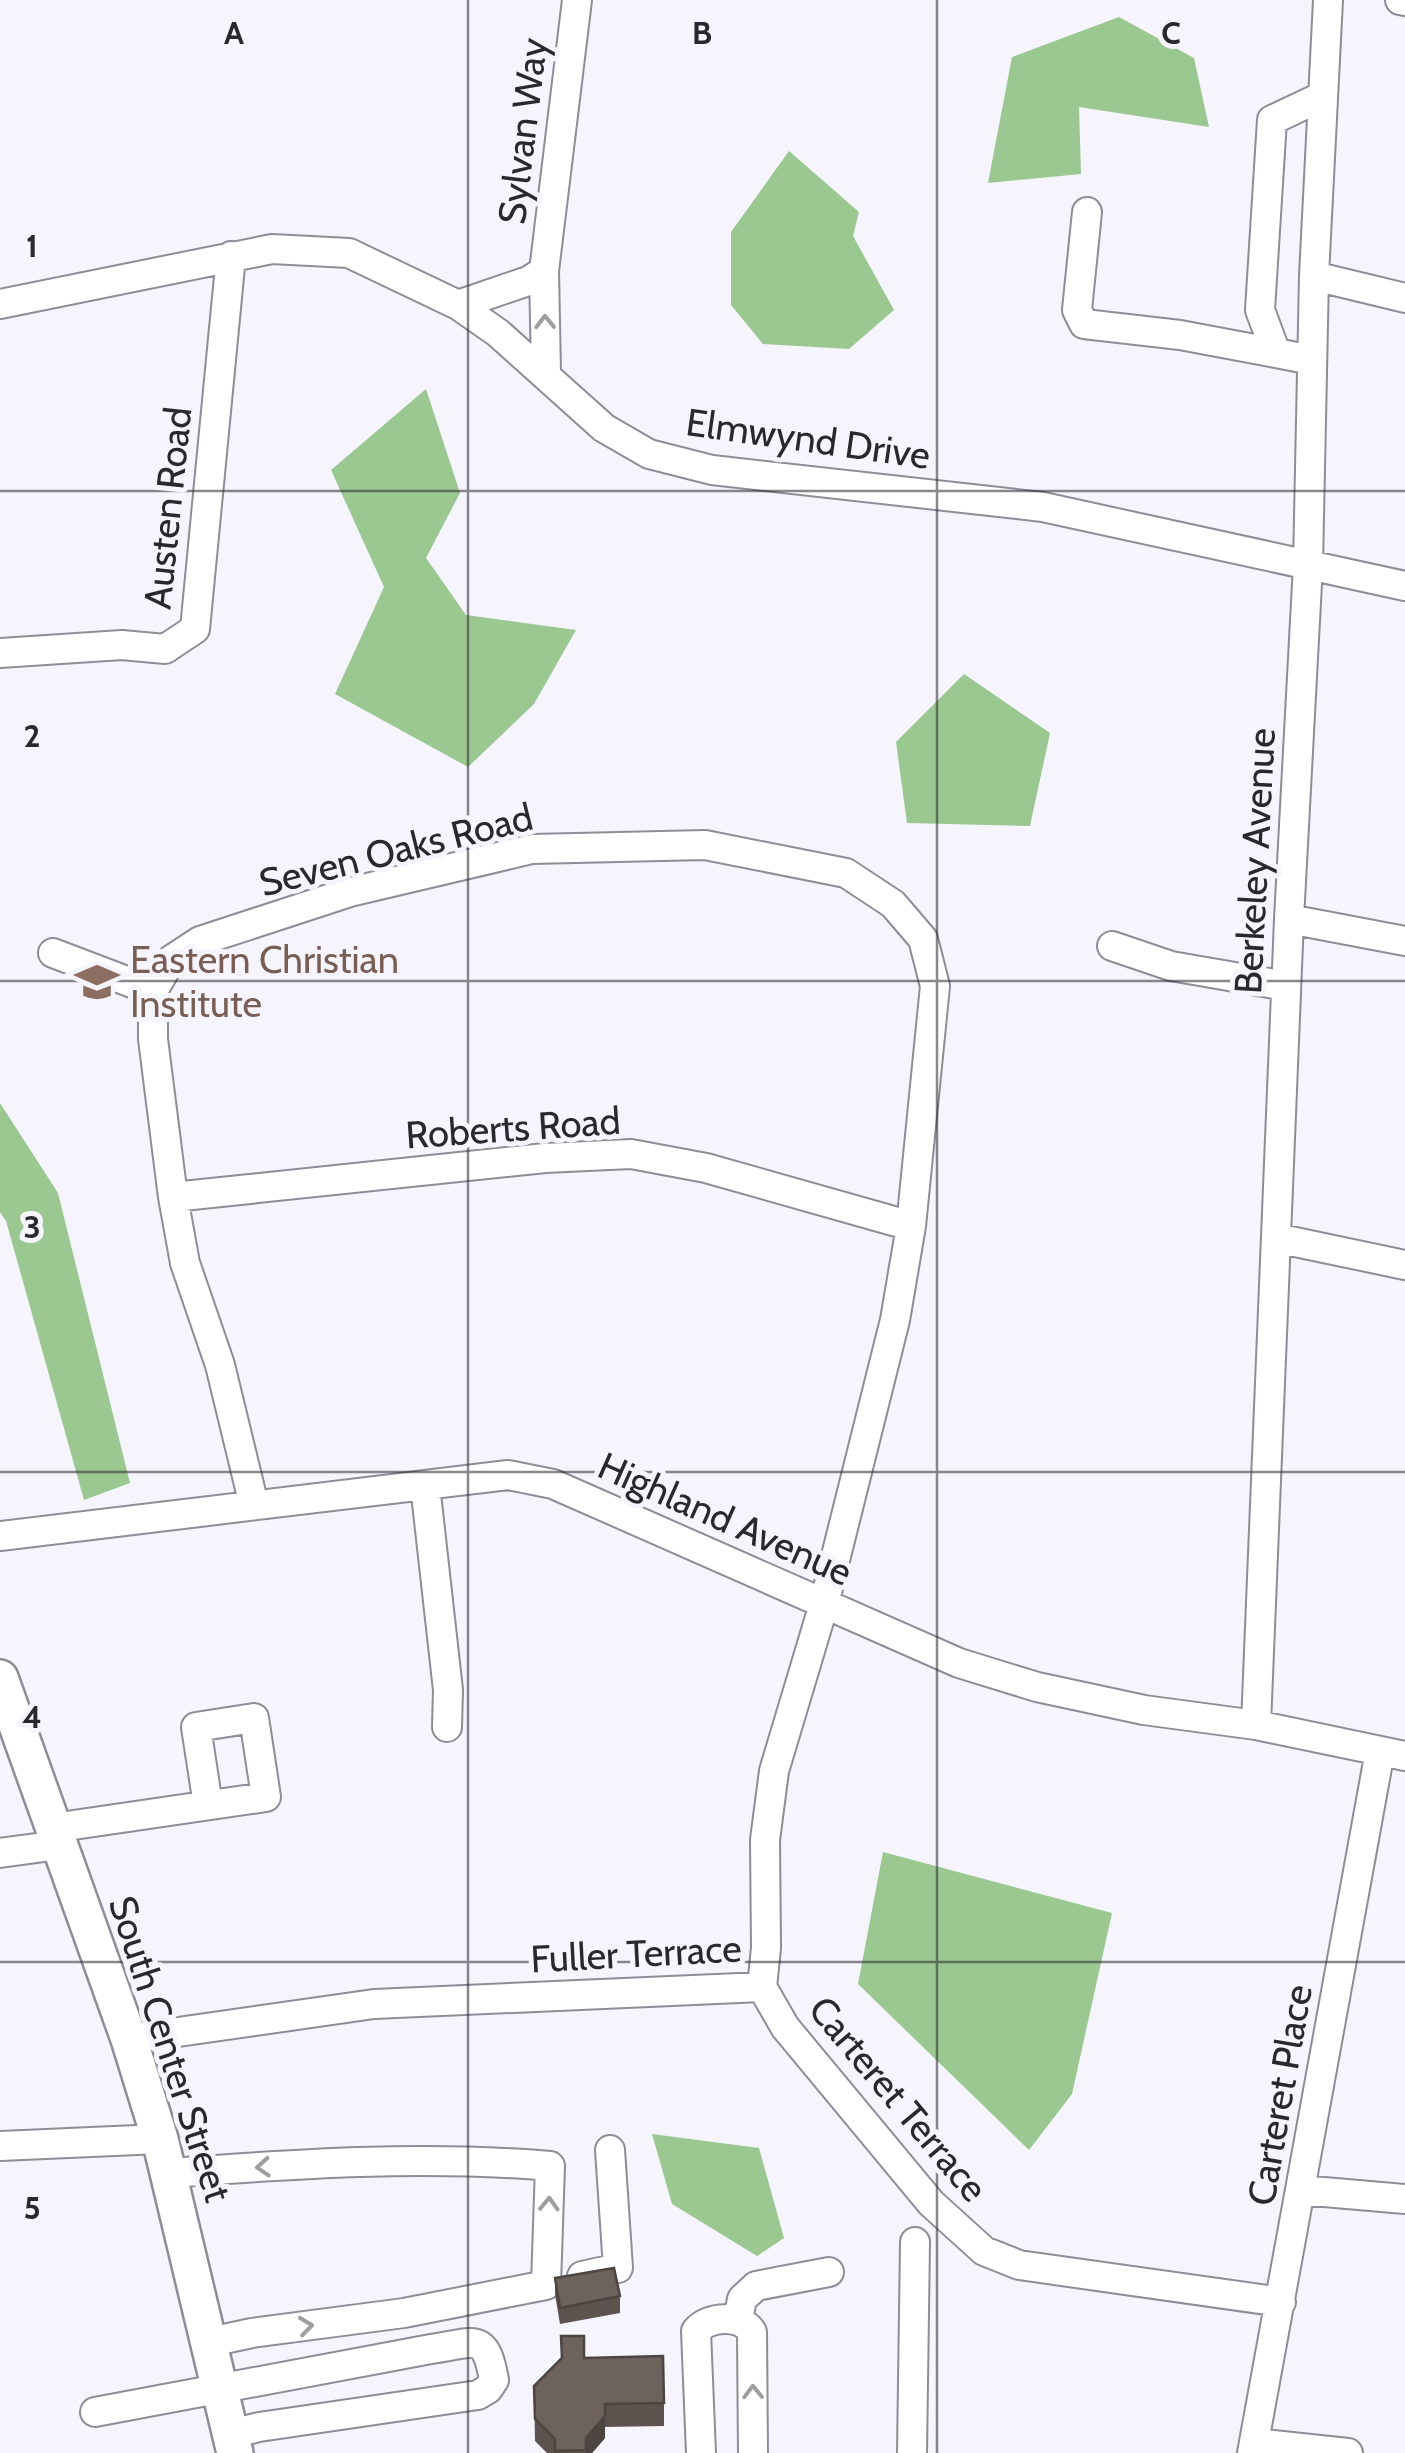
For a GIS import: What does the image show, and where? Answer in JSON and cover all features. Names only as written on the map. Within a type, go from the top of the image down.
[{"type":"main road","name":"South Center Street","points":[[0,1678],[129,2039],[165,2156],[233,2444]]},
{"type":"street","name":"Sylvan Way","points":[[546,373],[544,271],[576,0]]},
{"type":"street","name":"Berkeley Avenue","points":[[1256,1725],[1289,919],[1308,565],[1314,276],[1328,0]]},
{"type":"street","points":[[1276,353],[1260,310],[1272,120],[1323,96]]},
{"type":"street","points":[[1087,212],[1077,310],[1084,324],[1180,334],[1312,360]]},
{"type":"street","name":"Elmwynd Drive","points":[[0,304],[272,248],[350,254],[458,305],[546,373],[604,428],[649,454],[712,470],[1043,507],[1405,586]]},
{"type":"street","name":"Austen Road","points":[[0,653],[122,646],[165,649],[195,630],[231,256]]},
{"type":"street","name":"Sylvan Way","points":[[458,305],[544,271]]},
{"type":"street","points":[[1314,276],[1405,298]]},
{"type":"street","name":"Seven Oaks Road","points":[[153,991],[171,960],[200,940],[350,892],[532,850],[706,845],[846,873],[894,904],[922,939],[935,986],[911,1226],[895,1320],[824,1604]]},
{"type":"street","points":[[1289,919],[1405,941]]},
{"type":"street","points":[[1112,946],[1171,966],[1286,986]]},
{"type":"street","points":[[52,953],[153,991],[153,1039],[185,1264],[220,1365],[254,1505]]},
{"type":"street","name":"Roberts Road","points":[[173,1198],[546,1158],[631,1154],[706,1168],[911,1226]]},
{"type":"street","points":[[1276,1238],[1405,1265]]},
{"type":"street","name":"Highland Avenue","points":[[0,1536],[508,1475],[553,1484],[960,1662],[1037,1688],[1144,1710],[1256,1725],[1392,1753]]},
{"type":"street","points":[[425,1485],[448,1690],[447,1727]]},
{"type":"street","name":"Fuller Terrace","points":[[129,2039],[374,2004],[762,1986],[766,1948],[765,1840],[774,1771],[824,1604]]},
{"type":"street","name":"Carteret Place","points":[[1253,2448],[1301,2190],[1392,1753]]},
{"type":"street","points":[[0,1852],[56,1836],[208,1806]]},
{"type":"street","name":"Carteret Terrace","points":[[762,1986],[785,2027],[931,2202],[984,2251],[1019,2265],[1280,2302]]},
{"type":"street","points":[[0,2146],[328,2162],[482,2160],[550,2166],[546,2285]]},
{"type":"street","points":[[210,2342],[404,2313],[618,2268],[610,2150]]},
{"type":"street","points":[[1301,2190],[1405,2198]]},
{"type":"street","points":[[912,2453],[914,2242]]},
{"type":"street","points":[[754,2453],[742,2300],[756,2286],[829,2272]]},
{"type":"street","points":[[700,2453],[696,2331],[709,2320],[745,2326]]},
{"type":"street","points":[[95,2412],[475,2343],[489,2352],[494,2380],[478,2395],[259,2427],[233,2444]]},
{"type":"street","points":[[1253,2448],[1348,2453]]},
{"type":"green space","points":[[1119,17],[1194,58],[1209,127],[1079,107],[1081,174],[988,183],[1012,57]]},
{"type":"green space","points":[[789,151],[859,212],[853,236],[894,310],[849,349],[763,344],[731,305],[731,232]]},
{"type":"green space","points":[[426,389],[460,493],[426,558],[466,615],[576,630],[534,704],[468,767],[335,694],[384,587],[331,470]]},
{"type":"green space","points":[[964,674],[1050,733],[1030,826],[907,823],[896,742]]},
{"type":"green space","points":[[0,1103],[58,1193],[130,1483],[84,1500],[6,1221],[0,1212]]},
{"type":"green space","points":[[883,1852],[1112,1913],[1072,2094],[1029,2150],[858,1984]]},
{"type":"green space","points":[[652,2134],[759,2148],[784,2238],[757,2256],[672,2204]]},
{"type":"building","points":[[614,2268],[620,2296],[560,2308],[555,2278]]},
{"type":"building","points":[[561,2336],[584,2336],[584,2358],[663,2356],[664,2403],[605,2404],[605,2416],[586,2438],[586,2450],[555,2451],[555,2439],[535,2419],[534,2386],[562,2358]]},
{"type":"place","name":"Eastern Christian Institute","points":[[97,982]]}]
